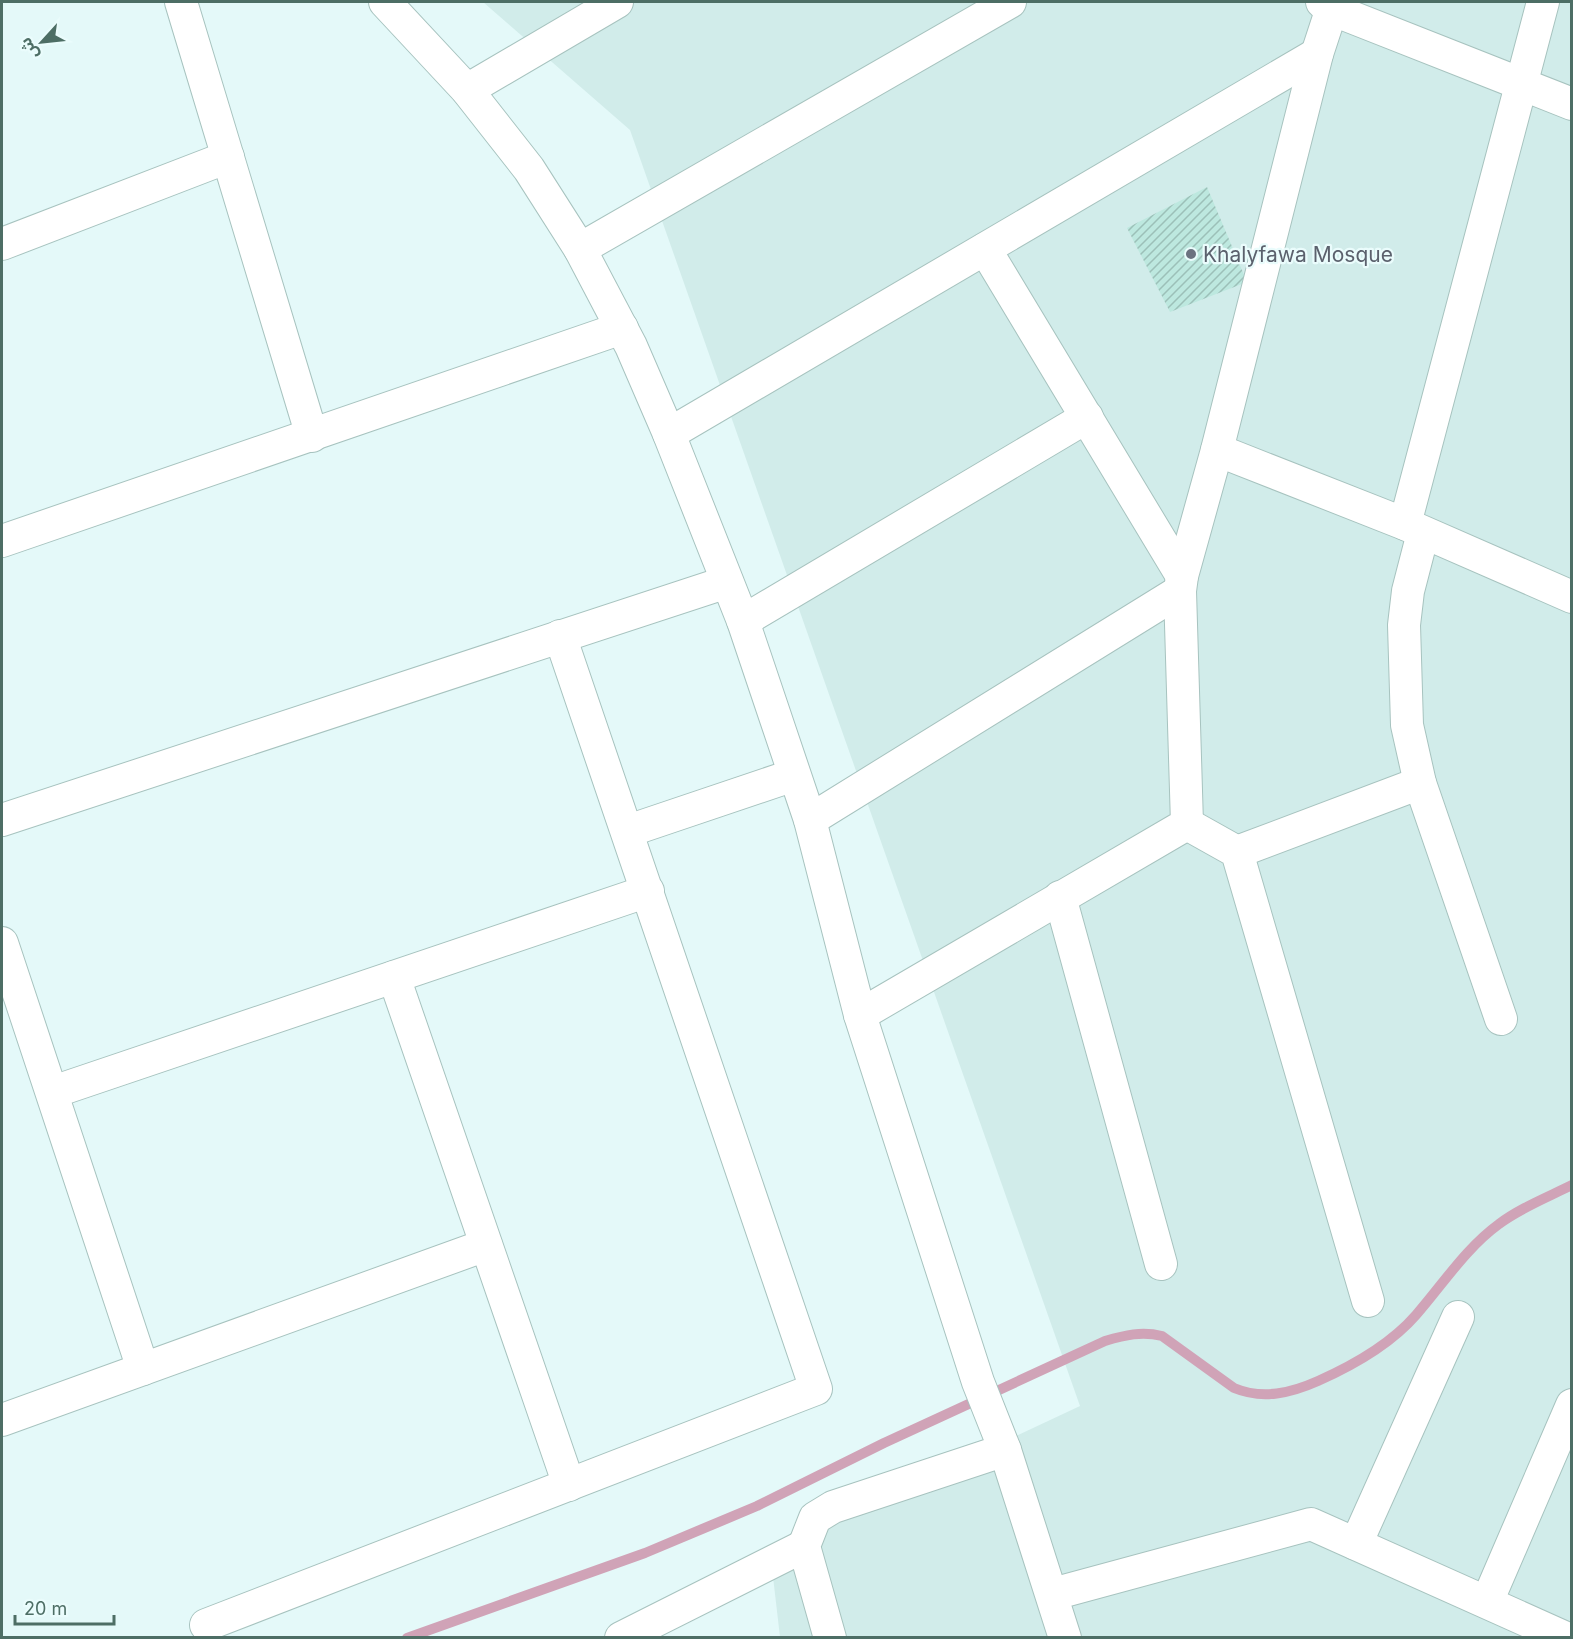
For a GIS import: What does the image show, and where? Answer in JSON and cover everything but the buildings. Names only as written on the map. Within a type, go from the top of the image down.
[{"type":"street","points":[[181,2],[312,436]]},
{"type":"street","points":[[385,2],[467,90],[529,170],[580,249],[621,328],[669,434],[743,621],[810,820],[860,1016],[978,1382],[1053,1594],[1065,1638]]},
{"type":"street","points":[[467,90],[617,2]]},
{"type":"street","points":[[580,249],[1010,2]]},
{"type":"street","points":[[1501,1019],[1420,783],[1407,725],[1403,661],[1414,528],[1520,84],[1543,2]]},
{"type":"street","points":[[1188,824],[1181,584],[1329,4],[1572,104]]},
{"type":"street","points":[[669,434],[1317,54]]},
{"type":"street","points":[[2,244],[228,157]]},
{"type":"street","points":[[985,249],[1087,417],[1181,584]]},
{"type":"street","points":[[2,541],[621,328]]},
{"type":"street","points":[[743,621],[1087,417]]},
{"type":"street","points":[[1217,450],[1414,528],[1572,597]]},
{"type":"street","points":[[2,820],[727,582]]},
{"type":"street","points":[[810,820],[1181,584]]},
{"type":"street","points":[[206,1625],[816,1389],[560,636]]},
{"type":"street","points":[[628,831],[794,775]]},
{"type":"street","points":[[1237,852],[1420,783]]},
{"type":"street","points":[[1188,824],[1237,852],[1368,1301]]},
{"type":"street","points":[[860,1016],[1188,824]]},
{"type":"street","points":[[53,1092],[648,891]]},
{"type":"street","points":[[1060,897],[1161,1264]]},
{"type":"street","points":[[2,944],[53,1092],[143,1369]]},
{"type":"street","points":[[394,977],[569,1485]]},
{"type":"street","points":[[2,1420],[486,1245]]},
{"type":"street","points":[[1356,1544],[1458,1317]]},
{"type":"street","points":[[1487,1602],[1572,1405]]},
{"type":"street","points":[[830,1638],[804,1546],[815,1518],[832,1507],[999,1438]]},
{"type":"street","points":[[1053,1594],[1311,1524],[1566,1638]]},
{"type":"street","points":[[621,1638],[804,1546]]},
{"type":"shaded area","points":[[483,2],[1571,2],[1571,1637],[780,1637],[770,1551],[1080,1406],[630,130]]},
{"type":"waterway","points":[[407,1638],[645,1553],[757,1506],[884,1443],[1112,1339],[1140,1334],[1162,1336],[1234,1388],[1245,1392],[1277,1394],[1308,1385],[1345,1368],[1395,1336],[1416,1315],[1465,1255],[1487,1234],[1516,1213],[1572,1185]]},
{"type":"place","name":"Khalyfawa Mosque","points":[[1191,254]]}]
